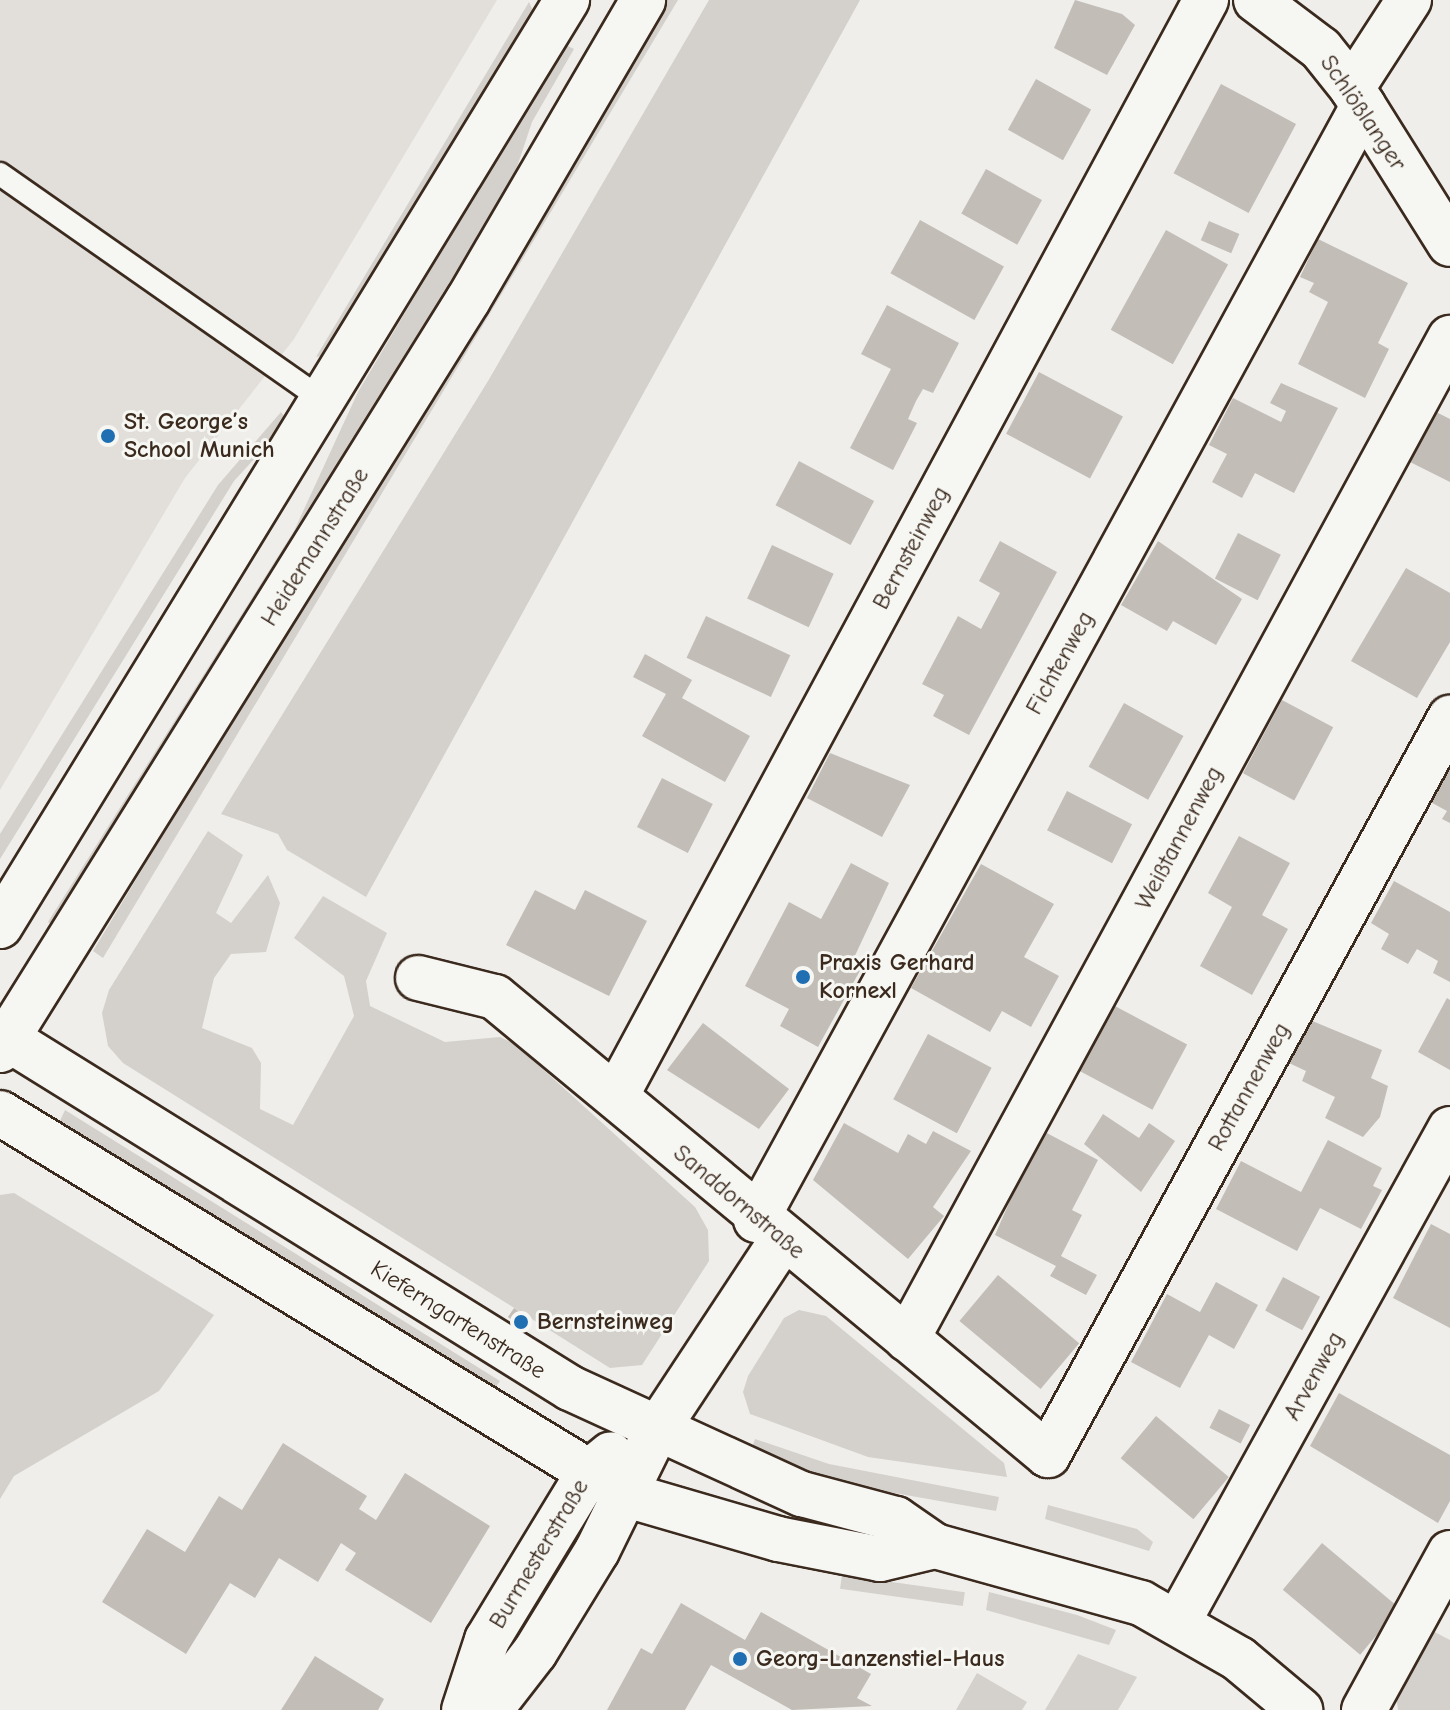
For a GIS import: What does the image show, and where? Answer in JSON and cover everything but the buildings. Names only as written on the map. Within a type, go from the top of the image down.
[{"type":"street","name":"Heidemannstraße","points":[[2,1041],[468,300],[643,0]]},
{"type":"street","name":"Bernsteinweg","points":[[616,1096],[1206,0]]},
{"type":"street","name":"Schlößlanger","points":[[1256,0],[1321,49],[1358,97],[1450,244]]},
{"type":"street","name":"Fichtenweg","points":[[769,1230],[1409,0]]},
{"type":"street","points":[[0,926],[563,2],[620,38]]},
{"type":"street","name":"Weißtannenweg","points":[[907,1339],[1450,338]]},
{"type":"street","name":"Rottannenweg","points":[[1048,1455],[1450,718]]},
{"type":"street","name":"Sanddornstraße","points":[[418,978],[495,997],[616,1096],[769,1230],[1048,1455]]},
{"type":"street","name":"Kieferngartenstraße","points":[[2,1041],[527,1363],[656,1431],[802,1494],[896,1519],[935,1546],[1099,1587],[1178,1622],[1239,1659],[1300,1710]]},
{"type":"street","name":"Kieferngartenstraße","points":[[0,1113],[627,1495],[866,1557],[935,1546]]},
{"type":"street","name":"Arvenweg","points":[[1178,1622],[1450,1129]]},
{"type":"street","name":"Burmesterstraße","points":[[490,1710],[535,1652],[627,1495],[656,1431],[769,1230]]},
{"type":"street","name":"Burmesterstraße","points":[[464,1710],[487,1640],[589,1472],[656,1431]]},
{"type":"street","points":[[1364,1710],[1450,1553]]},
{"type":"lane","points":[[0,174],[323,400]]},
{"type":"shaded area","name":"St. George’s School Munich","points":[[0,0],[497,0],[294,339],[185,478],[0,790]]},
{"type":"shaded area","points":[[666,0],[678,0],[103,958],[93,951]]},
{"type":"shaded area","points":[[709,0],[860,0],[366,897],[287,850],[278,834],[221,814],[488,381]]},
{"type":"shaded area","points":[[529,2],[534,13],[331,354],[316,357]]},
{"type":"shaded area","points":[[564,44],[574,49],[532,122],[507,197],[59,930],[48,922],[294,531],[358,392]]},
{"type":"shaded area","points":[[281,412],[288,422],[234,481],[0,859],[0,834],[218,485]]},
{"type":"shaded area","points":[[208,831],[243,855],[216,913],[231,923],[268,875],[280,903],[266,952],[231,954],[214,978],[202,1028],[252,1048],[261,1063],[260,1109],[293,1125],[354,1016],[344,976],[294,938],[323,896],[387,933],[366,981],[370,1006],[445,1042],[500,1037],[515,1044],[695,1207],[708,1230],[709,1261],[642,1365],[610,1368],[123,1063],[108,1046],[102,1013],[109,990]]},
{"type":"shaded area","points":[[65,1110],[500,1381],[493,1391],[59,1123]]},
{"type":"shaded area","points":[[14,1193],[214,1315],[159,1391],[14,1476],[0,1499],[0,1195]]},
{"type":"shaded area","points":[[799,1310],[826,1316],[1004,1463],[1007,1477],[868,1457],[750,1414],[743,1392],[748,1376],[784,1318]]},
{"type":"shaded area","points":[[755,1439],[829,1464],[999,1497],[996,1511],[838,1483],[750,1453]]},
{"type":"shaded area","points":[[1048,1505],[1137,1529],[1153,1542],[1149,1551],[1045,1519]]},
{"type":"shaded area","points":[[842,1575],[965,1592],[963,1606],[840,1589]]},
{"type":"shaded area","points":[[989,1592],[1077,1615],[1116,1630],[1109,1645],[986,1610]]},
{"type":"shaded area","points":[[1427,1628],[1450,1640],[1450,1710],[1398,1710],[1395,1687]]},
{"type":"shaded area","points":[[1078,1654],[1137,1677],[1118,1710],[1045,1710]]},
{"type":"shaded area","points":[[977,1673],[1027,1702],[1022,1710],[956,1710]]},
{"type":"place","name":"St. George’s School Munich","points":[[108,436]]},
{"type":"place","name":"Praxis Gerhard Kornexl","points":[[803,977]]},
{"type":"place","name":"Bernsteinweg","points":[[521,1322]]},
{"type":"place","name":"Georg-Lanzenstiel-Haus","points":[[740,1659]]}]
